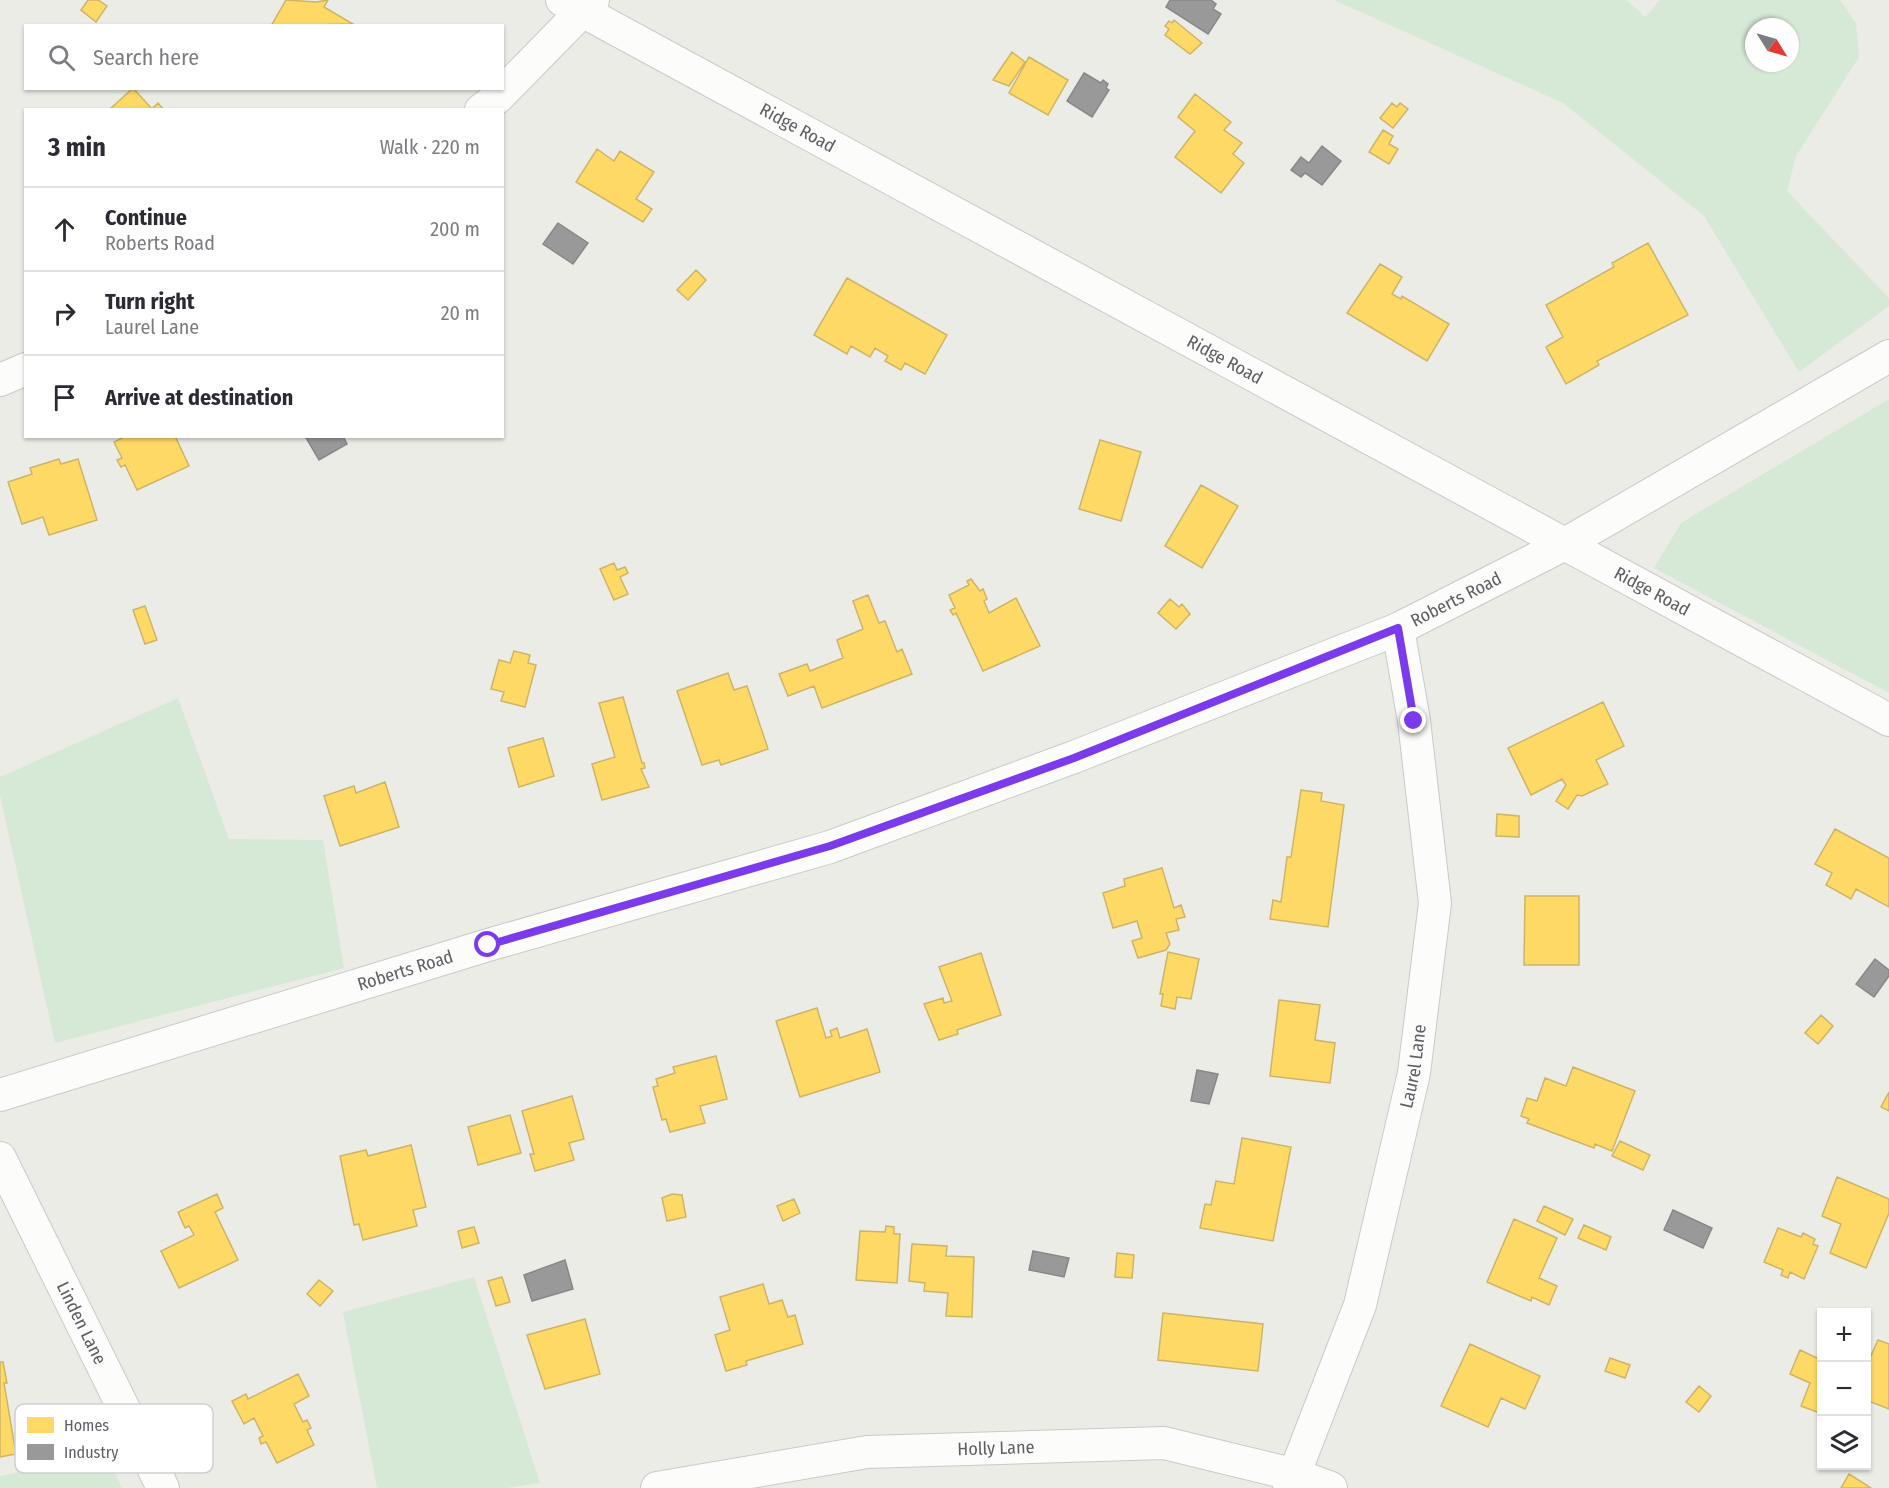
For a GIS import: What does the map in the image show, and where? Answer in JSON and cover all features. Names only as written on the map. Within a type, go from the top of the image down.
[{"type":"street","points":[[484,108],[497,98],[579,4]]},
{"type":"street","name":"Ridge Road","points":[[579,4],[1889,720]]},
{"type":"street","name":"Roberts Road","points":[[0,1095],[488,945],[830,846],[1074,758],[1398,628],[1565,544],[1889,356]]},
{"type":"street","points":[[0,380],[24,370]]},
{"type":"street","name":"Laurel Lane","points":[[1293,1482],[1360,1305],[1414,1073],[1434,914],[1435,903],[1414,721],[1398,628]]},
{"type":"street","name":"Linden Lane","points":[[0,1158],[122,1404]]},
{"type":"street","name":"Holly Lane","points":[[657,1488],[867,1452],[1164,1443],[1293,1482],[1331,1488]]},
{"type":"street","name":"Linden Lane","points":[[157,1473],[164,1488]]},
{"type":"green space","points":[[1334,0],[1627,0],[1645,17],[1660,0],[1840,0],[1856,23],[1859,57],[1796,156],[1787,191],[1889,298],[1889,306],[1799,372],[1704,216],[1563,103]]},
{"type":"green space","points":[[1889,399],[1889,693],[1654,568],[1681,523]]},
{"type":"green space","points":[[178,698],[229,839],[323,840],[344,968],[55,1043],[0,795],[0,777]]},
{"type":"green space","points":[[474,1277],[540,1483],[507,1488],[377,1488],[343,1312]]},
{"type":"green space","points":[[15,1473],[114,1473],[122,1488],[0,1488],[0,1476]]},
{"type":"building: Homes","points":[[88,0],[98,0],[107,6],[96,22],[81,10]]},
{"type":"building: Homes","points":[[286,0],[316,2],[328,0],[324,7],[353,24],[272,24]]},
{"type":"building: Homes","points":[[1174,20],[1202,43],[1190,54],[1165,35],[1169,29],[1165,26],[1169,21],[1172,23]]},
{"type":"building: Homes","points":[[1012,52],[1025,62],[1009,86],[993,80]]},
{"type":"building: Homes","points":[[1029,57],[1068,80],[1048,115],[1009,93]]},
{"type":"building: Homes","points":[[131,90],[135,90],[151,108],[111,108]]},
{"type":"building: Homes","points":[[1195,94],[1231,122],[1224,130],[1242,143],[1233,154],[1244,163],[1221,193],[1175,157],[1195,131],[1178,117]]},
{"type":"building: Homes","points":[[158,103],[162,108],[153,108]]},
{"type":"building: Homes","points":[[1392,103],[1397,107],[1400,103],[1408,109],[1393,128],[1380,118]]},
{"type":"building: Homes","points":[[1383,130],[1393,136],[1389,144],[1398,149],[1389,164],[1369,152]]},
{"type":"building: Homes","points":[[597,149],[614,161],[620,151],[654,172],[636,199],[652,209],[643,222],[576,182]]},
{"type":"building: Homes","points":[[1648,243],[1688,315],[1597,361],[1599,365],[1566,384],[1546,347],[1563,337],[1546,305],[1614,267],[1612,263]]},
{"type":"building: Homes","points":[[1380,264],[1402,277],[1392,294],[1401,299],[1402,296],[1449,324],[1427,361],[1347,313]]},
{"type":"building: Homes","points":[[696,270],[706,280],[688,300],[677,290]]},
{"type":"building: Homes","points":[[847,278],[947,335],[925,374],[905,363],[901,370],[885,361],[888,356],[875,348],[870,357],[851,346],[847,354],[814,335]]},
{"type":"building: Homes","points":[[122,438],[176,438],[189,466],[137,490],[125,465],[121,467],[117,460],[122,458],[114,442]]},
{"type":"building: Homes","points":[[1100,440],[1141,452],[1121,521],[1079,509]]},
{"type":"building: Homes","points":[[59,459],[61,464],[78,459],[97,520],[49,535],[43,517],[22,524],[8,482],[32,474],[30,468]]},
{"type":"building: Homes","points":[[1201,485],[1238,506],[1202,568],[1165,546]]},
{"type":"building: Homes","points":[[614,563],[617,570],[625,567],[628,573],[620,577],[628,594],[614,600],[600,569]]},
{"type":"building: Homes","points":[[971,579],[980,591],[983,589],[987,599],[984,601],[989,613],[1016,598],[1040,646],[983,671],[956,613],[953,615],[950,610],[955,608],[949,595],[969,585],[967,581]]},
{"type":"building: Homes","points":[[868,595],[879,623],[885,621],[897,652],[902,649],[912,674],[822,708],[814,686],[788,696],[779,674],[807,664],[810,671],[843,658],[837,640],[863,629],[853,601]]},
{"type":"building: Homes","points":[[1170,599],[1179,607],[1182,604],[1190,614],[1176,629],[1158,613]]},
{"type":"building: Homes","points":[[145,606],[157,640],[145,644],[133,610]]},
{"type":"building: Homes","points":[[514,651],[530,655],[528,663],[536,665],[525,707],[501,701],[504,692],[491,689],[499,660],[510,663]]},
{"type":"building: Homes","points":[[728,673],[734,690],[747,686],[768,749],[721,765],[719,760],[702,765],[677,691]]},
{"type":"building: Homes","points":[[623,697],[642,763],[644,763],[645,768],[641,769],[649,787],[602,800],[592,764],[615,757],[599,703]]},
{"type":"building: Homes","points":[[1603,702],[1624,746],[1596,760],[1608,784],[1582,796],[1577,795],[1568,809],[1556,801],[1566,785],[1562,779],[1531,795],[1508,748]]},
{"type":"building: Homes","points":[[543,738],[554,776],[519,787],[508,748]]},
{"type":"building: Homes","points":[[385,782],[399,827],[340,846],[324,796],[354,786],[356,793]]},
{"type":"building: Homes","points":[[1301,790],[1322,793],[1321,801],[1344,805],[1328,927],[1270,919],[1273,900],[1281,902],[1287,857],[1291,857]]},
{"type":"building: Homes","points":[[1497,814],[1519,816],[1519,837],[1496,836]]},
{"type":"building: Homes","points":[[1835,829],[1889,858],[1889,907],[1856,889],[1851,899],[1826,885],[1832,873],[1815,864]]},
{"type":"building: Homes","points":[[1162,868],[1174,908],[1181,905],[1185,917],[1176,919],[1179,930],[1166,933],[1170,944],[1166,950],[1138,958],[1132,941],[1142,938],[1137,921],[1113,928],[1103,893],[1125,886],[1124,879]]},
{"type":"building: Homes","points":[[1525,896],[1579,896],[1579,965],[1524,965]]},
{"type":"building: Homes","points":[[1168,952],[1199,959],[1191,999],[1177,997],[1175,1009],[1161,1006],[1163,994],[1160,994]]},
{"type":"building: Homes","points":[[981,953],[1001,1015],[957,1030],[958,1034],[939,1040],[924,1004],[943,998],[944,1003],[952,1001],[939,967]]},
{"type":"building: Homes","points":[[1279,1000],[1320,1005],[1315,1040],[1335,1043],[1330,1083],[1270,1076]]},
{"type":"building: Homes","points":[[817,1008],[826,1038],[832,1036],[830,1031],[837,1028],[840,1038],[867,1029],[880,1072],[800,1097],[776,1021]]},
{"type":"building: Homes","points":[[1821,1015],[1833,1026],[1818,1044],[1805,1033]]},
{"type":"building: Homes","points":[[716,1056],[727,1099],[700,1106],[705,1123],[670,1132],[666,1119],[662,1120],[653,1087],[658,1086],[656,1079],[675,1073],[673,1067]]},
{"type":"building: Homes","points":[[1573,1067],[1635,1091],[1612,1151],[1595,1144],[1594,1148],[1527,1123],[1529,1119],[1521,1116],[1527,1098],[1537,1101],[1545,1078],[1566,1086]]},
{"type":"building: Homes","points":[[1889,1092],[1889,1111],[1881,1107]]},
{"type":"building: Homes","points":[[572,1096],[584,1139],[569,1143],[574,1160],[535,1171],[530,1154],[534,1154],[522,1111]]},
{"type":"building: Homes","points":[[510,1115],[521,1153],[478,1165],[468,1127]]},
{"type":"building: Homes","points":[[1242,1138],[1291,1147],[1273,1241],[1200,1228],[1205,1204],[1211,1205],[1216,1181],[1234,1184]]},
{"type":"building: Homes","points":[[1620,1141],[1650,1155],[1643,1170],[1612,1156]]},
{"type":"building: Homes","points":[[411,1145],[426,1207],[413,1210],[417,1226],[363,1240],[359,1224],[354,1225],[340,1156],[366,1150],[368,1156]]},
{"type":"building: Homes","points":[[1837,1177],[1889,1199],[1889,1213],[1866,1268],[1830,1253],[1841,1224],[1822,1216]]},
{"type":"building: Homes","points":[[217,1194],[223,1208],[215,1212],[238,1260],[179,1288],[161,1251],[194,1235],[189,1226],[185,1228],[178,1212]]},
{"type":"building: Homes","points":[[672,1194],[682,1195],[686,1217],[667,1221],[662,1198]]},
{"type":"building: Homes","points":[[794,1199],[800,1213],[783,1221],[777,1206]]},
{"type":"building: Homes","points":[[1544,1206],[1573,1219],[1565,1235],[1537,1221]]},
{"type":"building: Homes","points":[[1514,1219],[1557,1238],[1539,1278],[1557,1286],[1549,1305],[1532,1297],[1531,1301],[1487,1282]]},
{"type":"building: Homes","points":[[1584,1225],[1611,1237],[1606,1250],[1578,1238]]},
{"type":"building: Homes","points":[[886,1226],[894,1227],[894,1234],[900,1234],[897,1283],[856,1280],[860,1231],[885,1232]]},
{"type":"building: Homes","points":[[474,1227],[479,1243],[462,1248],[458,1231]]},
{"type":"building: Homes","points":[[1778,1228],[1801,1237],[1803,1233],[1815,1239],[1813,1244],[1818,1246],[1804,1279],[1790,1272],[1788,1278],[1781,1275],[1783,1270],[1764,1262]]},
{"type":"building: Homes","points":[[912,1244],[947,1246],[946,1256],[974,1257],[972,1317],[946,1316],[948,1293],[924,1291],[925,1283],[909,1281]]},
{"type":"building: Homes","points":[[1117,1253],[1134,1255],[1132,1278],[1115,1277]]},
{"type":"building: Homes","points":[[502,1277],[510,1302],[496,1306],[488,1281]]},
{"type":"building: Homes","points":[[319,1280],[333,1291],[320,1306],[307,1294]]},
{"type":"building: Homes","points":[[763,1284],[769,1304],[782,1300],[788,1317],[795,1315],[803,1344],[746,1361],[747,1365],[726,1371],[715,1335],[730,1330],[720,1297]]},
{"type":"building: Homes","points":[[1163,1313],[1263,1324],[1258,1371],[1158,1360]]},
{"type":"building: Homes","points":[[585,1319],[600,1374],[545,1389],[527,1335]]},
{"type":"building: Homes","points":[[1878,1340],[1889,1344],[1889,1409],[1871,1402],[1871,1356]]},
{"type":"building: Homes","points":[[1470,1344],[1540,1376],[1525,1409],[1501,1398],[1488,1427],[1441,1406]]},
{"type":"building: Homes","points":[[1800,1350],[1817,1358],[1817,1412],[1801,1406],[1810,1383],[1790,1374]]},
{"type":"building: Homes","points":[[1610,1358],[1630,1365],[1625,1378],[1605,1371]]},
{"type":"building: Homes","points":[[0,1362],[3,1362],[15,1454],[0,1457]]},
{"type":"building: Homes","points":[[298,1374],[309,1396],[294,1404],[303,1422],[307,1420],[311,1428],[307,1430],[314,1445],[277,1463],[266,1442],[261,1444],[259,1438],[263,1436],[254,1418],[244,1424],[232,1401],[246,1394],[248,1399]]},
{"type":"building: Homes","points":[[1699,1386],[1711,1396],[1699,1412],[1686,1402]]},
{"type":"building: Homes","points":[[1849,1474],[1871,1488],[1841,1488]]},
{"type":"building: Industry","points":[[1170,0],[1211,0],[1216,4],[1213,9],[1221,14],[1208,34],[1166,7]]},
{"type":"building: Industry","points":[[1084,73],[1101,83],[1103,80],[1108,84],[1106,88],[1109,90],[1092,117],[1067,101]]},
{"type":"building: Industry","points":[[1322,146],[1341,161],[1322,185],[1305,173],[1301,177],[1291,170],[1301,157],[1309,163]]},
{"type":"building: Industry","points":[[558,223],[588,243],[573,264],[543,244]]},
{"type":"building: Industry","points":[[306,438],[344,438],[347,444],[319,460]]},
{"type":"building: Industry","points":[[1875,959],[1889,970],[1889,976],[1874,997],[1856,984]]},
{"type":"building: Industry","points":[[1197,1070],[1218,1074],[1209,1104],[1191,1101]]},
{"type":"building: Industry","points":[[1673,1210],[1712,1228],[1703,1248],[1664,1230]]},
{"type":"building: Industry","points":[[1033,1251],[1069,1258],[1064,1277],[1029,1270]]},
{"type":"building: Industry","points":[[565,1260],[573,1289],[532,1301],[524,1275]]},
{"type":"route","points":[[488,945],[830,846],[1074,758],[1398,628],[1414,721]]}]
